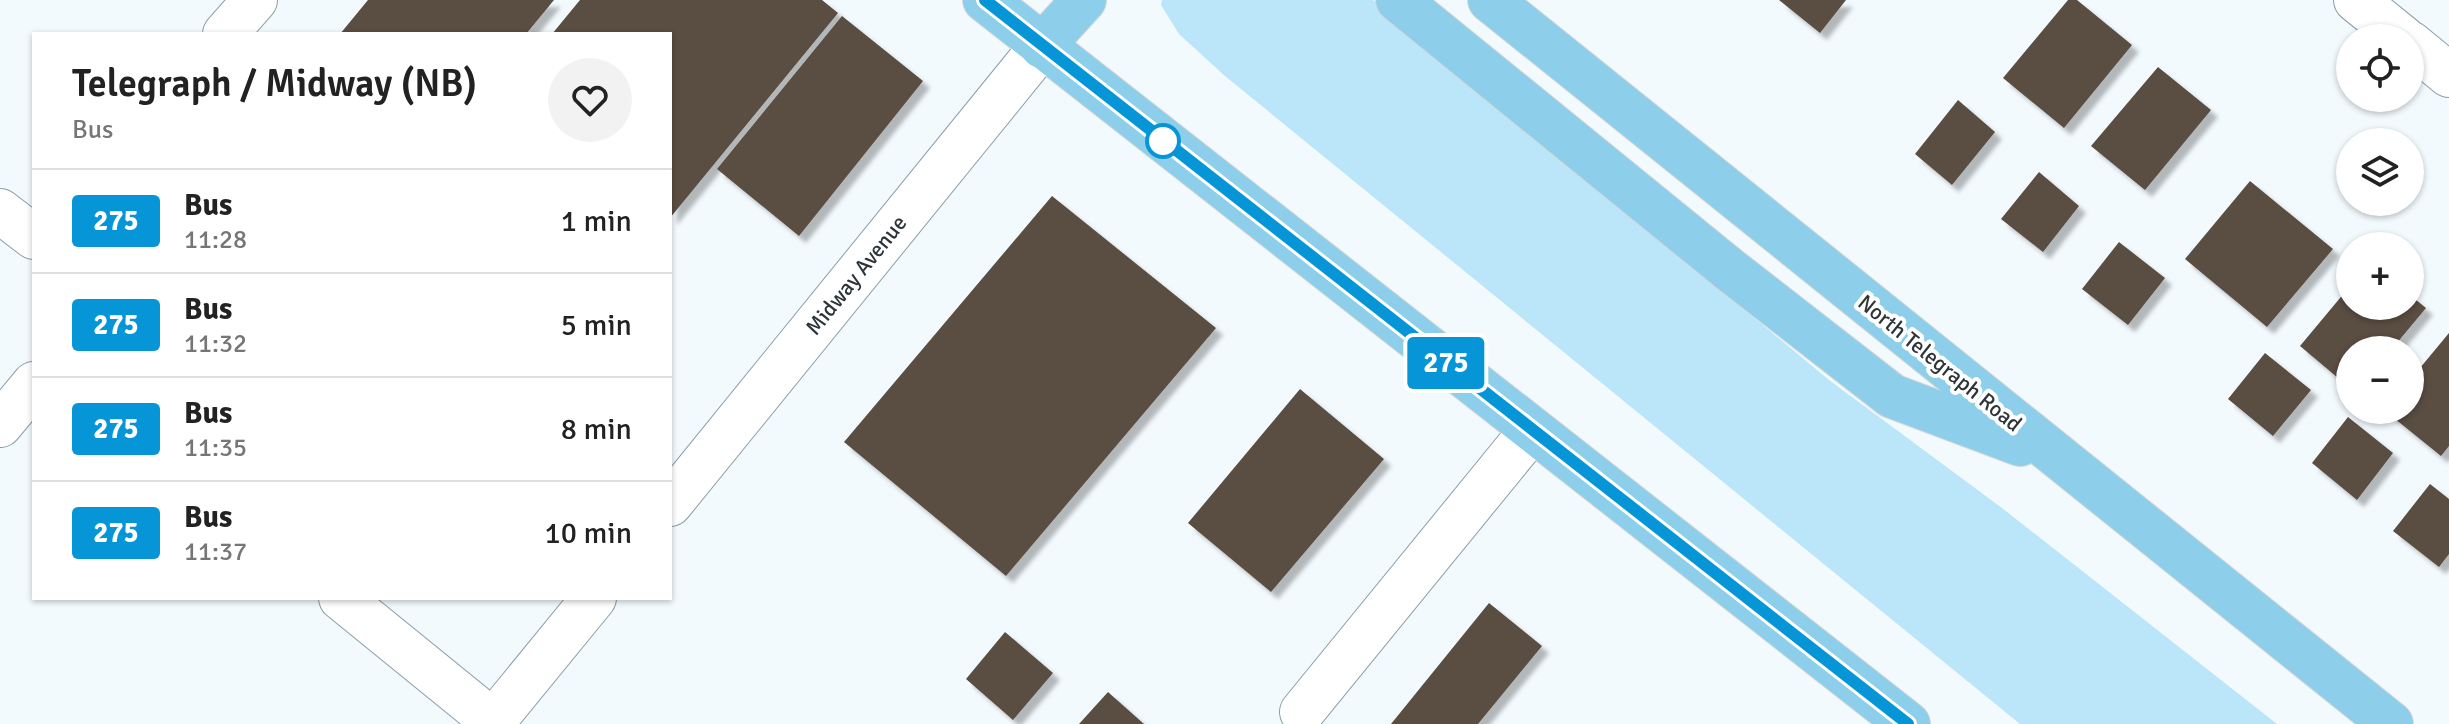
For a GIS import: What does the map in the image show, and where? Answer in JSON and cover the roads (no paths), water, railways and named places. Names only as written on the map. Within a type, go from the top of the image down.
[{"type":"main road","points":[[985,0],[1908,724]]},
{"type":"main road","points":[[1042,46],[1084,0]]},
{"type":"main road","points":[[1398,0],[1730,270],[1892,396],[2056,457]]},
{"type":"main road","name":"North Telegraph Road","points":[[1490,0],[2391,724]]},
{"type":"street","points":[[2356,0],[2386,24]]},
{"type":"street","name":"Midway Avenue","points":[[672,502],[1042,46]]},
{"type":"street","points":[[2424,54],[2449,75]]},
{"type":"street","points":[[0,211],[32,235]]},
{"type":"street","points":[[0,425],[32,386]]},
{"type":"street","points":[[1302,712],[1532,430]]},
{"type":"street","points":[[343,600],[493,723],[592,600]]}]
